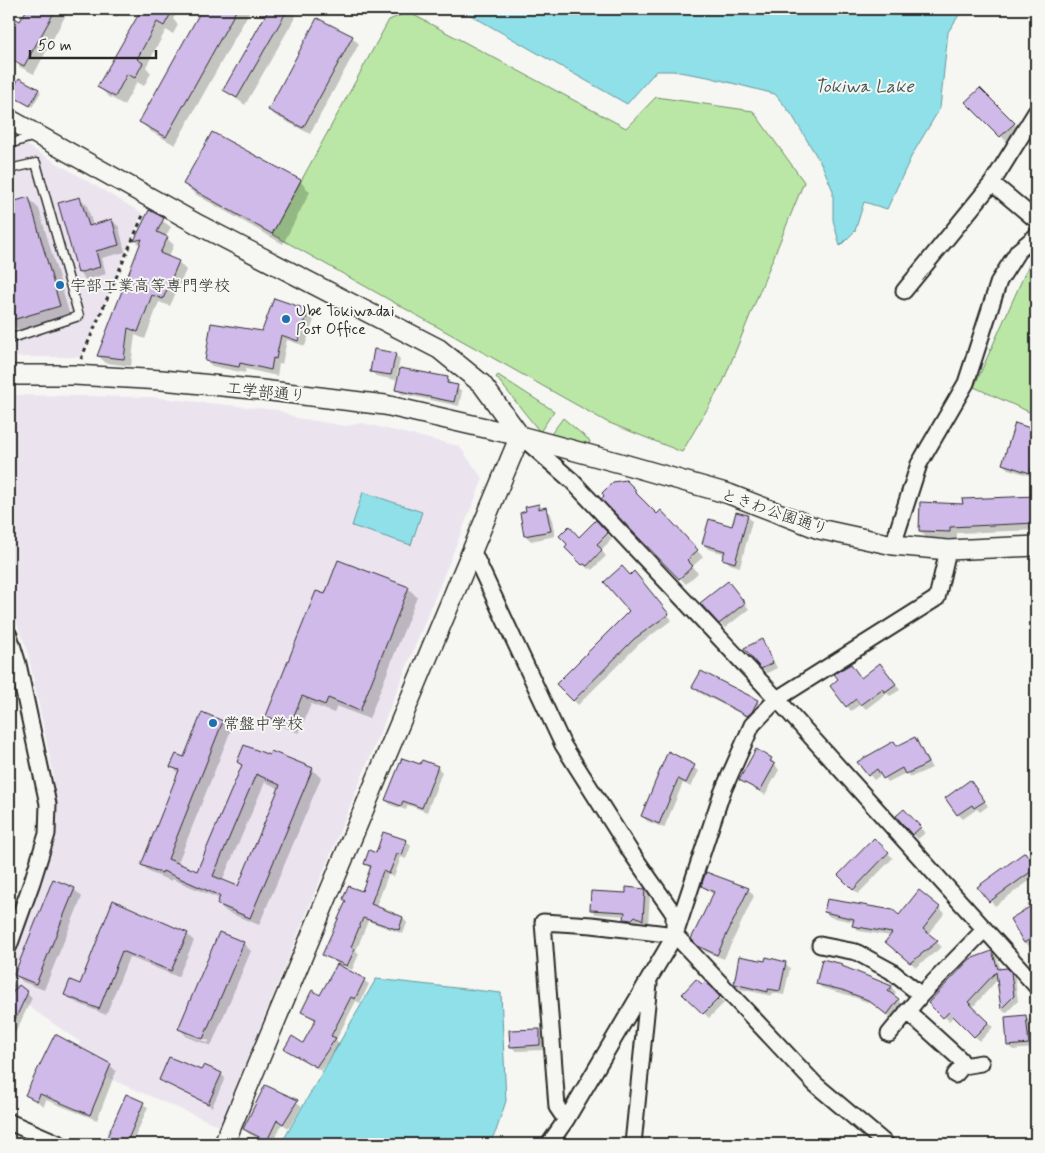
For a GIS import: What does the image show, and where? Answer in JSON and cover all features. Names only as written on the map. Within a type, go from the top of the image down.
[{"type":"street","points":[[904,290],[992,183],[1036,112]]},
{"type":"street","points":[[9,119],[151,198],[439,348],[482,384],[520,436],[572,481],[777,699],[1036,986]]},
{"type":"street","points":[[992,183],[1036,220]]},
{"type":"street","points":[[893,545],[919,464],[966,383],[999,282],[1018,251],[1036,236]]},
{"type":"street","name":"工学部通り","points":[[9,375],[74,375],[262,390],[385,405],[520,436]]},
{"type":"street","points":[[224,1144],[520,436]]},
{"type":"street","name":"ときわ公園通り","points":[[520,436],[729,494],[820,529],[893,545],[948,550],[1036,546]]},
{"type":"street","points":[[472,550],[563,744],[620,835],[674,914],[674,935]]},
{"type":"street","points":[[549,1144],[566,1120],[674,935],[722,793],[752,725],[777,699],[937,598],[948,550]]},
{"type":"street","points":[[9,635],[18,664],[48,804],[47,834],[9,946]]},
{"type":"street","points":[[566,1120],[556,1107],[543,922],[592,925],[674,935],[816,1084],[886,1144]]},
{"type":"street","points":[[889,1034],[921,995],[984,930]]},
{"type":"street","points":[[820,944],[856,952],[891,971],[921,995]]},
{"type":"street","points":[[633,1144],[650,979]]},
{"type":"street","points":[[907,1011],[960,1059],[959,1070],[981,1063]]},
{"type":"street","points":[[9,1122],[60,1144]]},
{"type":"lane","points":[[9,144],[37,135]]},
{"type":"lane","points":[[9,170],[36,163],[79,316],[9,339]]},
{"type":"path","points":[[74,375],[151,198]]},
{"type":"shaded area","name":"宇部工業高等専門学校","points":[[9,135],[142,213],[82,357],[9,357]]},
{"type":"shaded area","name":"常盤中学校","points":[[15,395],[150,397],[278,410],[297,418],[346,426],[362,423],[459,446],[483,479],[220,1126],[73,1063],[80,1042],[9,993],[9,956],[56,839],[53,772],[27,649],[9,604],[9,418]]},
{"type":"green space","points":[[408,12],[626,128],[656,97],[753,111],[804,182],[723,382],[682,452],[607,422],[272,234],[389,20]]},
{"type":"green space","points":[[1036,256],[1036,415],[974,387],[1030,262]]},
{"type":"green space","points":[[498,375],[554,411],[540,432],[496,377]]},
{"type":"green space","points":[[563,418],[590,441],[589,445],[551,434]]},
{"type":"water","name":"Tokiwa Lake","points":[[460,9],[963,9],[948,32],[940,108],[912,155],[887,209],[864,202],[855,231],[840,246],[833,220],[833,191],[823,167],[792,115],[775,94],[708,77],[673,71],[656,71],[627,104]]},
{"type":"water","points":[[363,492],[422,512],[411,545],[352,526]]},
{"type":"water","points":[[376,979],[501,993],[506,1101],[496,1131],[489,1144],[281,1144]]},
{"type":"building","points":[[27,9],[56,9],[24,66],[9,58],[9,15],[20,21]]},
{"type":"building","points":[[134,9],[165,9],[163,11],[170,15],[164,26],[157,22],[137,59],[143,63],[135,78],[127,74],[115,97],[97,87],[140,12]]},
{"type":"building","points":[[202,9],[237,9],[166,137],[139,122]]},
{"type":"building","points":[[269,9],[288,9],[237,98],[223,90]]},
{"type":"building","points":[[317,18],[353,36],[303,128],[268,110]]},
{"type":"building","points":[[19,78],[39,89],[30,106],[10,95]]},
{"type":"building","points":[[980,88],[1015,123],[1000,137],[965,102]]},
{"type":"building","points":[[212,132],[301,180],[272,234],[183,184]]},
{"type":"building","points":[[29,197],[60,306],[9,321],[9,203]]},
{"type":"building","points":[[80,197],[89,226],[112,219],[119,245],[96,251],[100,267],[78,273],[58,203]]},
{"type":"building","points":[[149,210],[164,218],[157,232],[168,237],[160,253],[179,261],[163,299],[152,295],[138,332],[128,328],[124,359],[97,356],[142,239],[134,241]]},
{"type":"building","points":[[274,298],[309,310],[298,341],[281,335],[276,359],[273,358],[271,370],[240,363],[239,367],[205,361],[211,323],[262,331]]},
{"type":"building","points":[[374,349],[396,353],[391,375],[370,372]]},
{"type":"building","points":[[400,368],[448,377],[447,383],[458,385],[454,402],[395,390]]},
{"type":"building","points":[[1015,423],[1036,430],[1036,452],[1030,473],[1002,464]]},
{"type":"building","points":[[626,480],[657,514],[661,510],[698,550],[687,560],[693,566],[679,579],[601,499],[604,496],[602,493],[613,482]]},
{"type":"building","points":[[1036,496],[1036,523],[950,527],[950,532],[919,531],[920,502],[963,504],[962,499]]},
{"type":"building","points":[[539,504],[539,509],[546,507],[551,531],[524,536],[520,513],[526,511],[525,507]]},
{"type":"building","points":[[736,512],[748,515],[735,563],[722,559],[725,551],[702,544],[709,519],[732,526]]},
{"type":"building","points":[[596,520],[608,533],[597,544],[602,550],[587,566],[582,565],[565,548],[567,544],[559,536],[569,526],[579,537]]},
{"type":"building","points":[[338,560],[409,587],[360,711],[328,698],[325,705],[302,696],[290,725],[266,716],[316,591],[325,594]]},
{"type":"building","points":[[622,566],[630,575],[634,571],[669,614],[634,639],[573,701],[556,684],[629,611],[604,582]]},
{"type":"building","points":[[728,581],[745,603],[719,624],[700,603]]},
{"type":"building","points":[[762,639],[773,663],[761,669],[744,648]]},
{"type":"building","points":[[880,663],[896,684],[885,692],[882,689],[860,705],[856,699],[846,707],[830,686],[838,679],[834,674],[851,664],[861,678]]},
{"type":"building","points":[[701,671],[758,700],[752,712],[747,716],[692,687]]},
{"type":"building","points":[[202,712],[223,721],[168,859],[197,871],[242,765],[237,762],[244,745],[269,755],[271,751],[313,768],[250,918],[217,904],[220,896],[163,871],[162,873],[141,865],[179,770],[170,767],[176,754],[184,757]],"holes":[[[256,774],[280,785],[238,886],[213,876]]]},
{"type":"building","points":[[915,737],[928,763],[915,770],[905,774],[902,768],[883,779],[877,769],[868,776],[857,762],[894,741],[897,746]]},
{"type":"building","points":[[756,749],[772,758],[770,761],[775,764],[760,791],[739,780]]},
{"type":"building","points":[[668,751],[695,765],[686,783],[678,779],[659,824],[641,816]]},
{"type":"building","points":[[402,758],[420,764],[422,760],[438,766],[422,808],[403,801],[401,806],[385,800]]},
{"type":"building","points":[[970,780],[985,801],[974,808],[972,805],[957,815],[945,798]]},
{"type":"building","points":[[904,809],[921,827],[912,835],[896,816]]},
{"type":"building","points":[[383,832],[407,840],[402,855],[397,854],[389,874],[383,871],[371,904],[403,917],[399,930],[363,918],[351,947],[355,949],[347,966],[322,955],[346,901],[343,899],[348,886],[362,891],[371,866],[364,864],[369,850],[376,853]]},
{"type":"building","points":[[874,838],[889,852],[853,890],[838,875]]},
{"type":"building","points":[[1025,852],[1036,868],[989,902],[977,887]]},
{"type":"building","points":[[706,872],[749,888],[717,955],[698,946],[691,939],[714,892],[701,886]]},
{"type":"building","points":[[53,879],[75,888],[36,984],[14,975]]},
{"type":"building","points":[[626,887],[645,889],[643,920],[635,916],[631,920],[624,919],[625,912],[590,910],[591,891],[626,893]]},
{"type":"building","points":[[919,890],[940,907],[923,929],[938,941],[910,963],[885,942],[892,933],[852,926],[854,919],[824,912],[827,899],[893,910],[899,915]]},
{"type":"building","points":[[113,900],[188,933],[171,971],[122,951],[99,1009],[64,995],[70,980],[80,984]]},
{"type":"building","points":[[1036,903],[1036,935],[1024,943],[1010,919]]},
{"type":"building","points":[[219,932],[244,942],[203,1039],[178,1029]]},
{"type":"building","points":[[992,951],[998,969],[1007,968],[1011,972],[1014,996],[1001,1009],[996,972],[968,1002],[989,1022],[974,1037],[949,1012],[943,1018],[928,1003],[970,959]]},
{"type":"building","points":[[739,956],[765,961],[766,957],[786,962],[780,991],[768,989],[768,992],[734,984]]},
{"type":"building","points":[[822,959],[843,964],[842,966],[892,986],[888,991],[899,999],[887,1015],[868,1000],[842,990],[816,984]]},
{"type":"building","points":[[337,964],[365,979],[355,999],[351,997],[331,1036],[336,1038],[316,1067],[284,1049],[292,1036],[303,1043],[316,1019],[301,1012],[312,990],[320,995]]},
{"type":"building","points":[[696,979],[702,984],[705,981],[720,997],[703,1014],[682,994]]},
{"type":"building","points":[[19,985],[28,992],[9,1032],[9,997]]},
{"type":"building","points":[[1026,1015],[1029,1044],[1007,1046],[1005,1017]]},
{"type":"building","points":[[540,1029],[540,1045],[510,1047],[509,1030]]},
{"type":"building","points":[[55,1034],[111,1064],[90,1115],[40,1094],[37,1101],[25,1095]]},
{"type":"building","points":[[169,1057],[201,1070],[204,1065],[222,1073],[208,1104],[159,1080]]},
{"type":"building","points":[[265,1085],[298,1100],[283,1124],[277,1120],[267,1141],[243,1129]]},
{"type":"building","points":[[126,1094],[144,1102],[126,1144],[104,1144]]},
{"type":"place","name":"宇部工業高等専門学校","points":[[60,285]]},
{"type":"place","name":"Ube Tokiwadai Post Office","points":[[286,319]]},
{"type":"place","name":"常盤中学校","points":[[213,723]]}]
